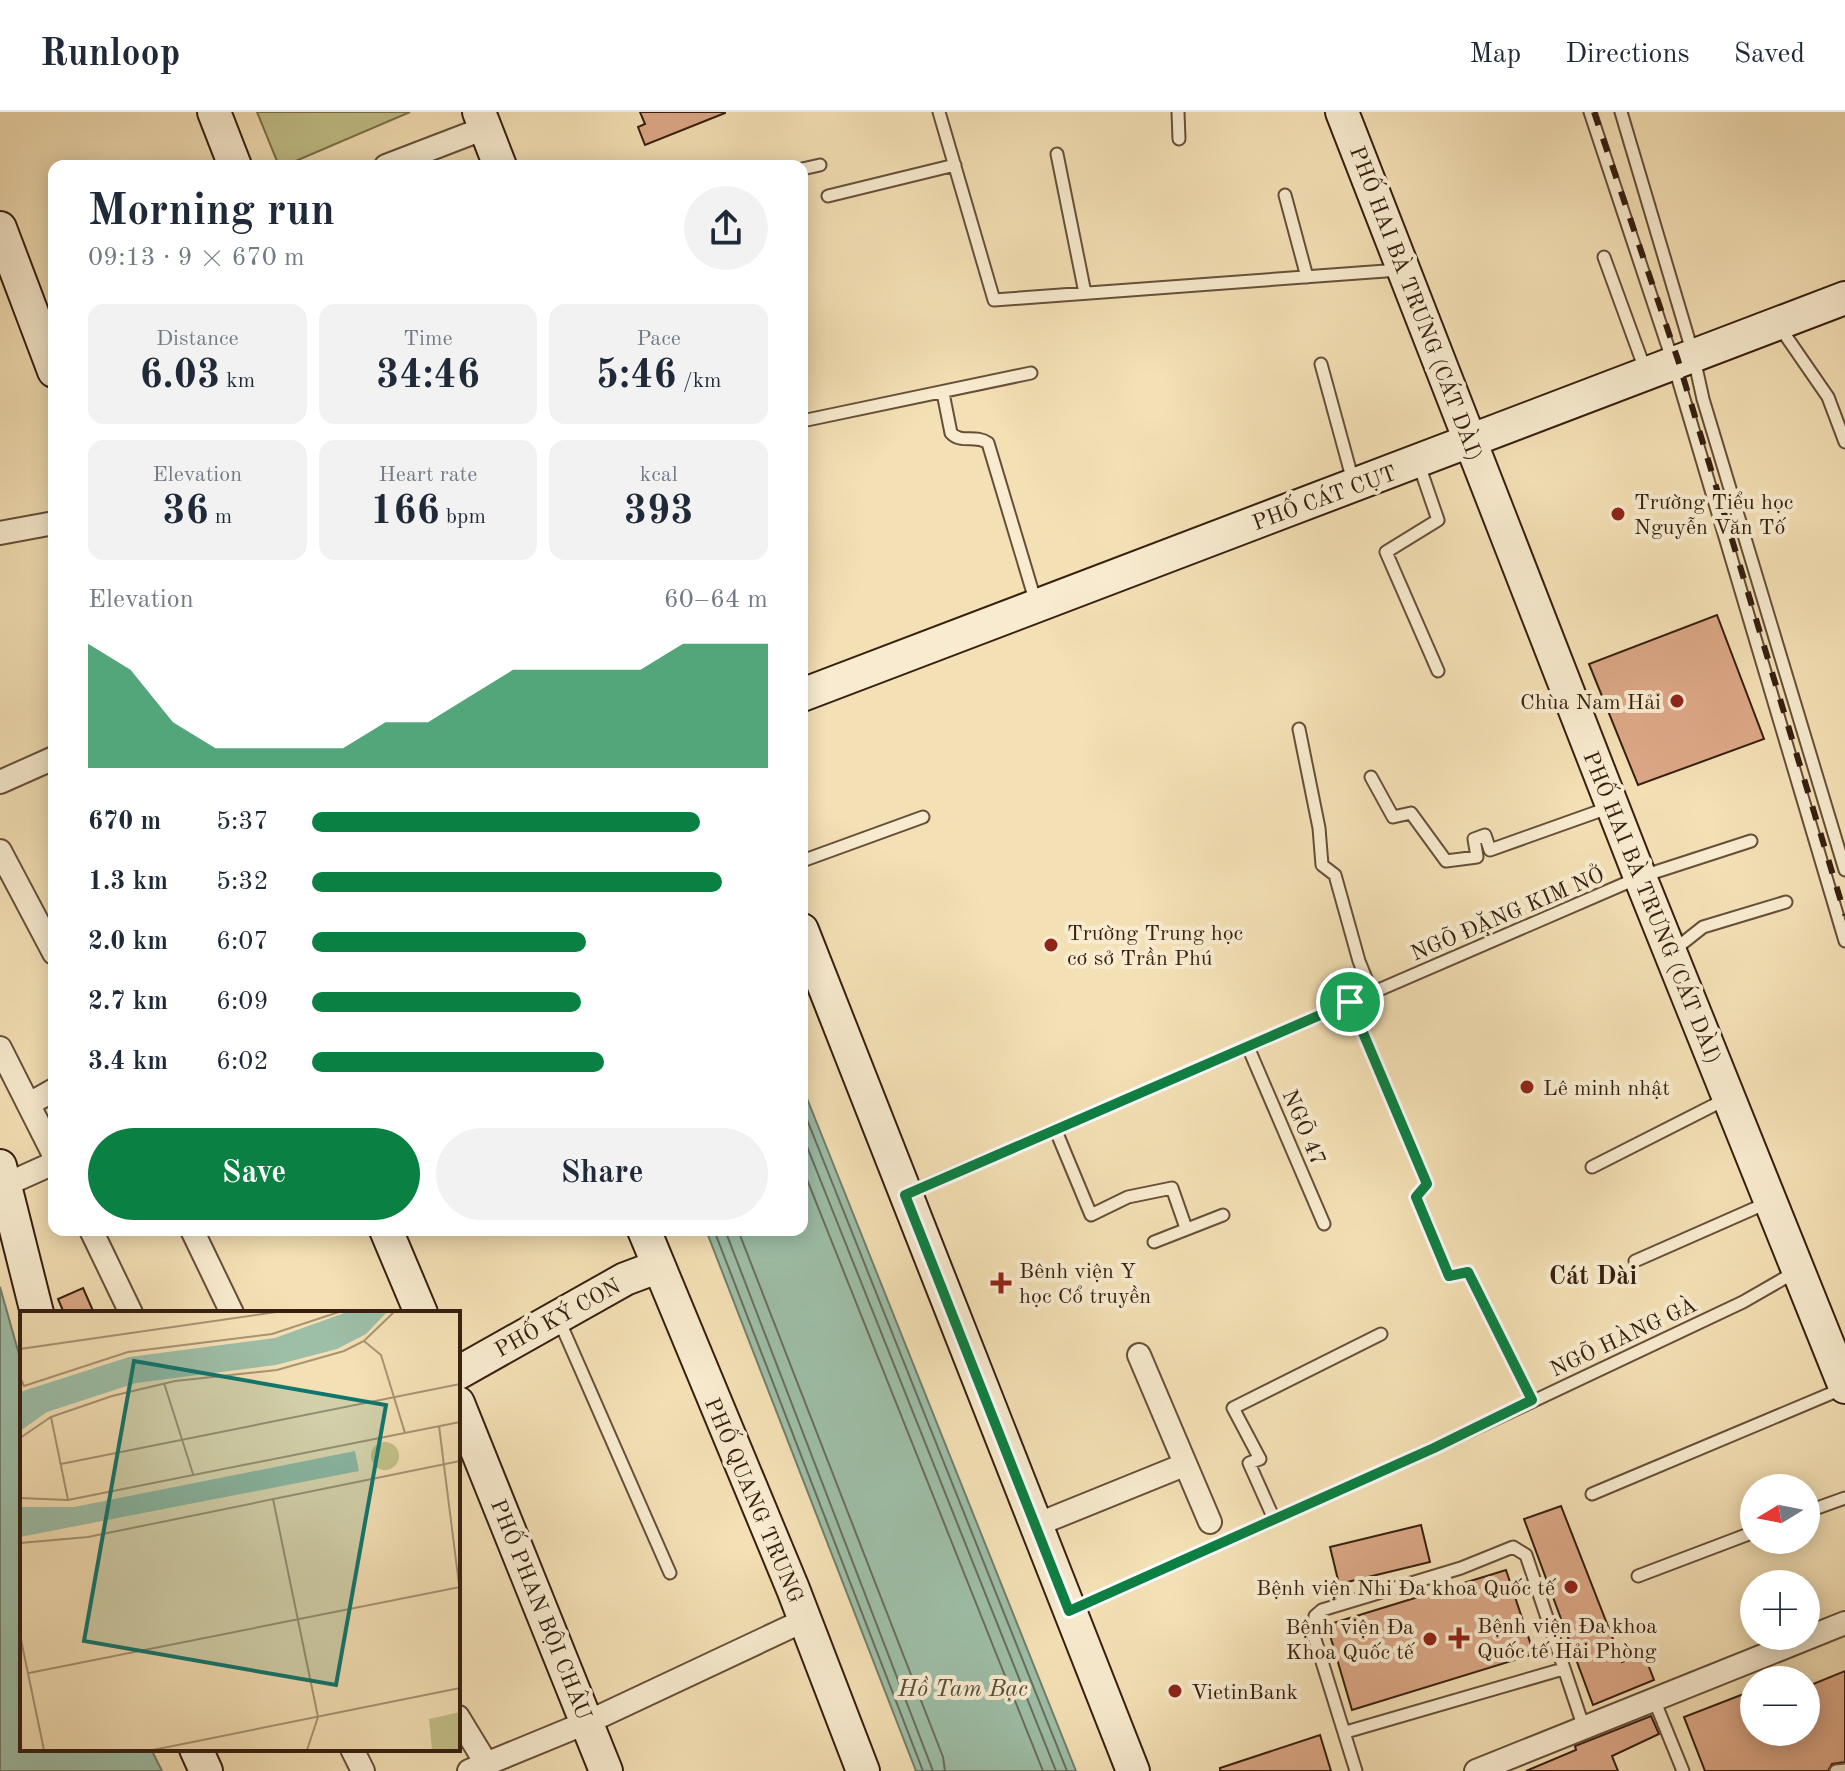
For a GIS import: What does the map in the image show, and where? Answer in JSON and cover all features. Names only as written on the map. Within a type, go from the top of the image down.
[{"type":"main road","points":[[214,112],[233,160]]},
{"type":"main road","name":"PHỐ HAI BÀ TRƯNG (CÁT DÀI)","points":[[1342,112],[1640,877],[1845,1387]]},
{"type":"main road","points":[[482,120],[498,160]]},
{"type":"main road","points":[[0,228],[48,355]]},
{"type":"main road","name":"PHỐ CÁT CỤT","points":[[808,693],[1845,298]]},
{"type":"main road","points":[[808,945],[1133,1771]]},
{"type":"main road","points":[[2,1176],[36,1311]]},
{"type":"main road","points":[[389,1236],[420,1311]]},
{"type":"main road","name":"PHỐ QUANG TRUNG","points":[[646,1236],[805,1620],[863,1771]]},
{"type":"main road","name":"PHỐ KÝ CON","points":[[460,1372],[625,1279],[657,1267]]},
{"type":"main road","name":"PHỐ PHAN BỘI CHÂU","points":[[460,1408],[606,1771]]},
{"type":"main road","points":[[197,1751],[206,1771]]},
{"type":"street","points":[[399,160],[482,120]]},
{"type":"street","points":[[0,533],[48,524]]},
{"type":"street","points":[[0,782],[48,761]]},
{"type":"street","points":[[0,851],[48,942]]},
{"type":"street","points":[[0,1048],[48,1143]]},
{"type":"street","points":[[29,1104],[48,1093]]},
{"type":"street","points":[[2,1176],[48,1164]]},
{"type":"street","points":[[94,1236],[130,1311]]},
{"type":"street","points":[[195,1236],[231,1311]]},
{"type":"street","points":[[1139,1355],[1210,1522]]},
{"type":"street","points":[[1036,1525],[1184,1465]]},
{"type":"street","points":[[460,1722],[478,1767],[588,1722],[805,1620]]},
{"type":"street","points":[[1476,1771],[1655,1702],[1845,1623]]},
{"type":"street","points":[[353,1751],[363,1771]]},
{"type":"lane","points":[[939,112],[994,300],[1404,269]]},
{"type":"lane","points":[[1178,112],[1179,139]]},
{"type":"lane","points":[[1590,112],[1671,363],[1845,941]]},
{"type":"lane","points":[[1621,112],[1671,363]]},
{"type":"lane","points":[[1057,154],[1085,293]]},
{"type":"lane","points":[[808,168],[820,165]]},
{"type":"lane","points":[[828,196],[955,165]]},
{"type":"lane","points":[[1285,195],[1307,277]]},
{"type":"lane","points":[[1604,257],[1671,363],[1703,399],[1845,870]]},
{"type":"lane","points":[[1776,323],[1828,397],[1845,442]]},
{"type":"lane","points":[[1321,364],[1355,485]]},
{"type":"lane","points":[[808,420],[1031,373]]},
{"type":"lane","points":[[943,393],[951,433],[959,439],[980,439],[988,443],[1036,604]]},
{"type":"lane","points":[[1418,462],[1438,520],[1386,552],[1438,671]]},
{"type":"lane","points":[[1299,729],[1319,828],[1322,865],[1335,875],[1359,961],[1372,993]]},
{"type":"lane","points":[[1371,777],[1393,817],[1411,813],[1446,861],[1477,857],[1474,839],[1485,835],[1490,850],[1613,806]]},
{"type":"lane","points":[[808,859],[923,817]]},
{"type":"lane","name":"NGÕ ĐẶNG KIM NỞ","points":[[905,1195],[1640,877],[1751,841]]},
{"type":"lane","points":[[1671,953],[1703,927],[1786,902]]},
{"type":"lane","points":[[1350,1002],[1427,1184],[1416,1197],[1449,1276],[1468,1272],[1532,1400]]},
{"type":"lane","name":"NGÕ 47","points":[[1248,1047],[1324,1224]]},
{"type":"lane","points":[[1592,1167],[1728,1097]]},
{"type":"lane","points":[[1056,1131],[1091,1215],[1128,1197],[1172,1188],[1186,1228]]},
{"type":"lane","points":[[1635,1261],[1770,1201]]},
{"type":"lane","points":[[1154,1242],[1223,1215]]},
{"type":"lane","name":"NGÕ HÀNG GÀ","points":[[1069,1611],[1743,1302],[1798,1271]]},
{"type":"lane","points":[[557,1316],[670,1573]]},
{"type":"lane","points":[[1274,1519],[1249,1463],[1260,1459],[1233,1408],[1381,1334]]},
{"type":"lane","points":[[1592,1494],[1845,1387]]},
{"type":"lane","points":[[1820,1507],[1845,1498]]},
{"type":"lane","points":[[1638,1576],[1740,1537]]},
{"type":"lane","points":[[1356,1771],[1314,1636],[1315,1616],[1322,1610],[1461,1568],[1513,1547],[1526,1555],[1584,1728]]},
{"type":"lane","points":[[1346,1732],[1563,1669]]},
{"type":"lane","points":[[1655,1702],[1683,1771]]},
{"type":"lane","points":[[1836,1771],[1845,1770]]},
{"type":"shaded area","points":[[257,112],[410,112],[298,160],[277,160]]},
{"type":"water","name":"Hồ Tam Bạc","points":[[808,1101],[1076,1771],[916,1771],[708,1236],[808,1236]]},
{"type":"water","points":[[0,1287],[20,1358],[20,1751],[152,1751],[162,1771],[0,1771]]},
{"type":"building","points":[[640,112],[725,113],[645,145],[638,127],[645,124]]},
{"type":"building","name":"Chùa Nam Hải","points":[[1717,615],[1764,739],[1638,785],[1589,664]]},
{"type":"building","points":[[83,1288],[93,1311],[63,1311],[58,1299]]},
{"type":"building","name":"Bệnh viện Nhi Đa khoa Quốc tế","points":[[1561,1506],[1622,1662],[1644,1654],[1654,1680],[1593,1705],[1524,1519]]},
{"type":"building","points":[[1421,1525],[1430,1562],[1339,1584],[1330,1547]]},
{"type":"building","name":"Bệnh viện Đa Khoa Quốc tế","points":[[1506,1570],[1534,1654],[1352,1710],[1327,1625]]},
{"type":"building","points":[[1845,1671],[1845,1762],[1832,1764],[1828,1771],[1705,1771],[1684,1717],[1740,1695],[1740,1746],[1820,1746],[1820,1681]]},
{"type":"building","points":[[1651,1716],[1659,1734],[1612,1756],[1618,1771],[1526,1771],[1576,1750],[1575,1746]]},
{"type":"building","points":[[1320,1735],[1331,1771],[1220,1771],[1220,1768]]},
{"type":"railway","points":[[1594,112],[1678,360],[1845,915]]},
{"type":"place","name":"Trường Tiểu học Nguyễn Văn Tố","points":[[1618,514]]},
{"type":"place","name":"Chùa Nam Hải","points":[[1677,701]]},
{"type":"place","name":"Trường Trung học cơ sở Trần Phú","points":[[1051,945]]},
{"type":"place","name":"Lê minh nhật","points":[[1527,1087]]},
{"type":"place","name":"Bênh viện Y học Cổ truyền","points":[[1001,1283]]},
{"type":"place","name":"Bệnh viện Nhi Đa khoa Quốc tế","points":[[1571,1587]]},
{"type":"place","name":"Bệnh viện Đa khoa Quốc tế Hải Phòng","points":[[1459,1638]]},
{"type":"place","name":"Bệnh viện Đa Khoa Quốc tế","points":[[1430,1639]]},
{"type":"place","name":"VietinBank","points":[[1175,1691]]},
{"type":"district","name":"Cát Dài","points":[[1593,1275]]},
{"type":"route","points":[[1350,1002],[1427,1184],[1416,1197],[1449,1276],[1468,1272],[1532,1400],[1434,1448],[1069,1611],[905,1195],[1350,1002]]}]
